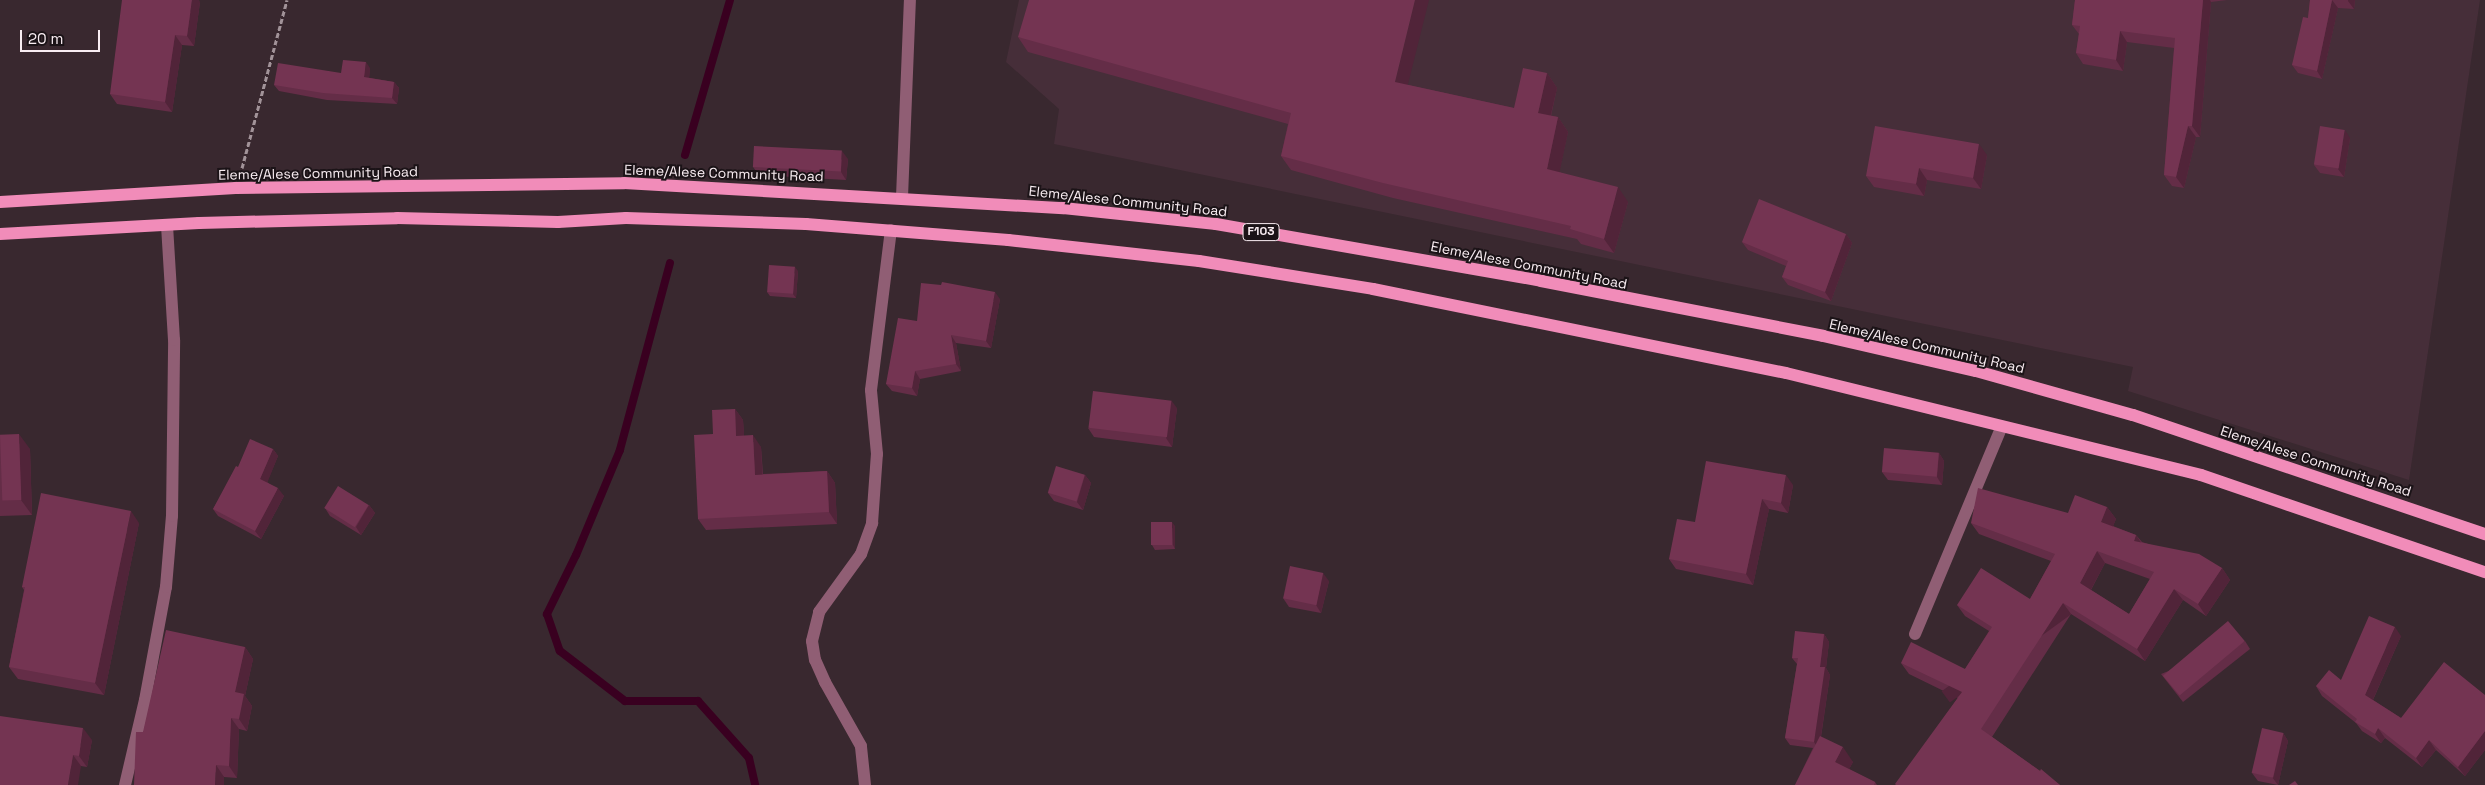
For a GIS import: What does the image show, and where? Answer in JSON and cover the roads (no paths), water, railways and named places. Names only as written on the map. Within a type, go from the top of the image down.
[{"type":"main road","name":"Eleme/Alese Community Road","points":[[0,202],[236,188],[624,183],[902,197],[1062,208],[1216,224],[1541,281],[1823,336],[1976,371],[2133,415],[2485,534]]},
{"type":"main road","points":[[0,234],[167,225],[397,218],[558,222],[626,218],[806,224],[891,230],[1199,260],[1373,290],[1748,365],[2002,426],[2201,475],[2485,572]]},
{"type":"street","points":[[902,197],[910,0]]},
{"type":"street","points":[[125,785],[145,700],[166,587],[172,516],[174,340],[167,225]]},
{"type":"street","points":[[865,785],[862,746],[825,682],[815,660],[812,641],[819,612],[861,554],[872,523],[877,454],[871,390],[891,230]]},
{"type":"street","points":[[1915,634],[2002,426]]},
{"type":"waterway","points":[[685,155],[730,0]]},
{"type":"waterway","points":[[670,263],[620,450],[576,555],[547,614],[560,651],[625,701],[698,701],[749,758],[755,785]]}]
